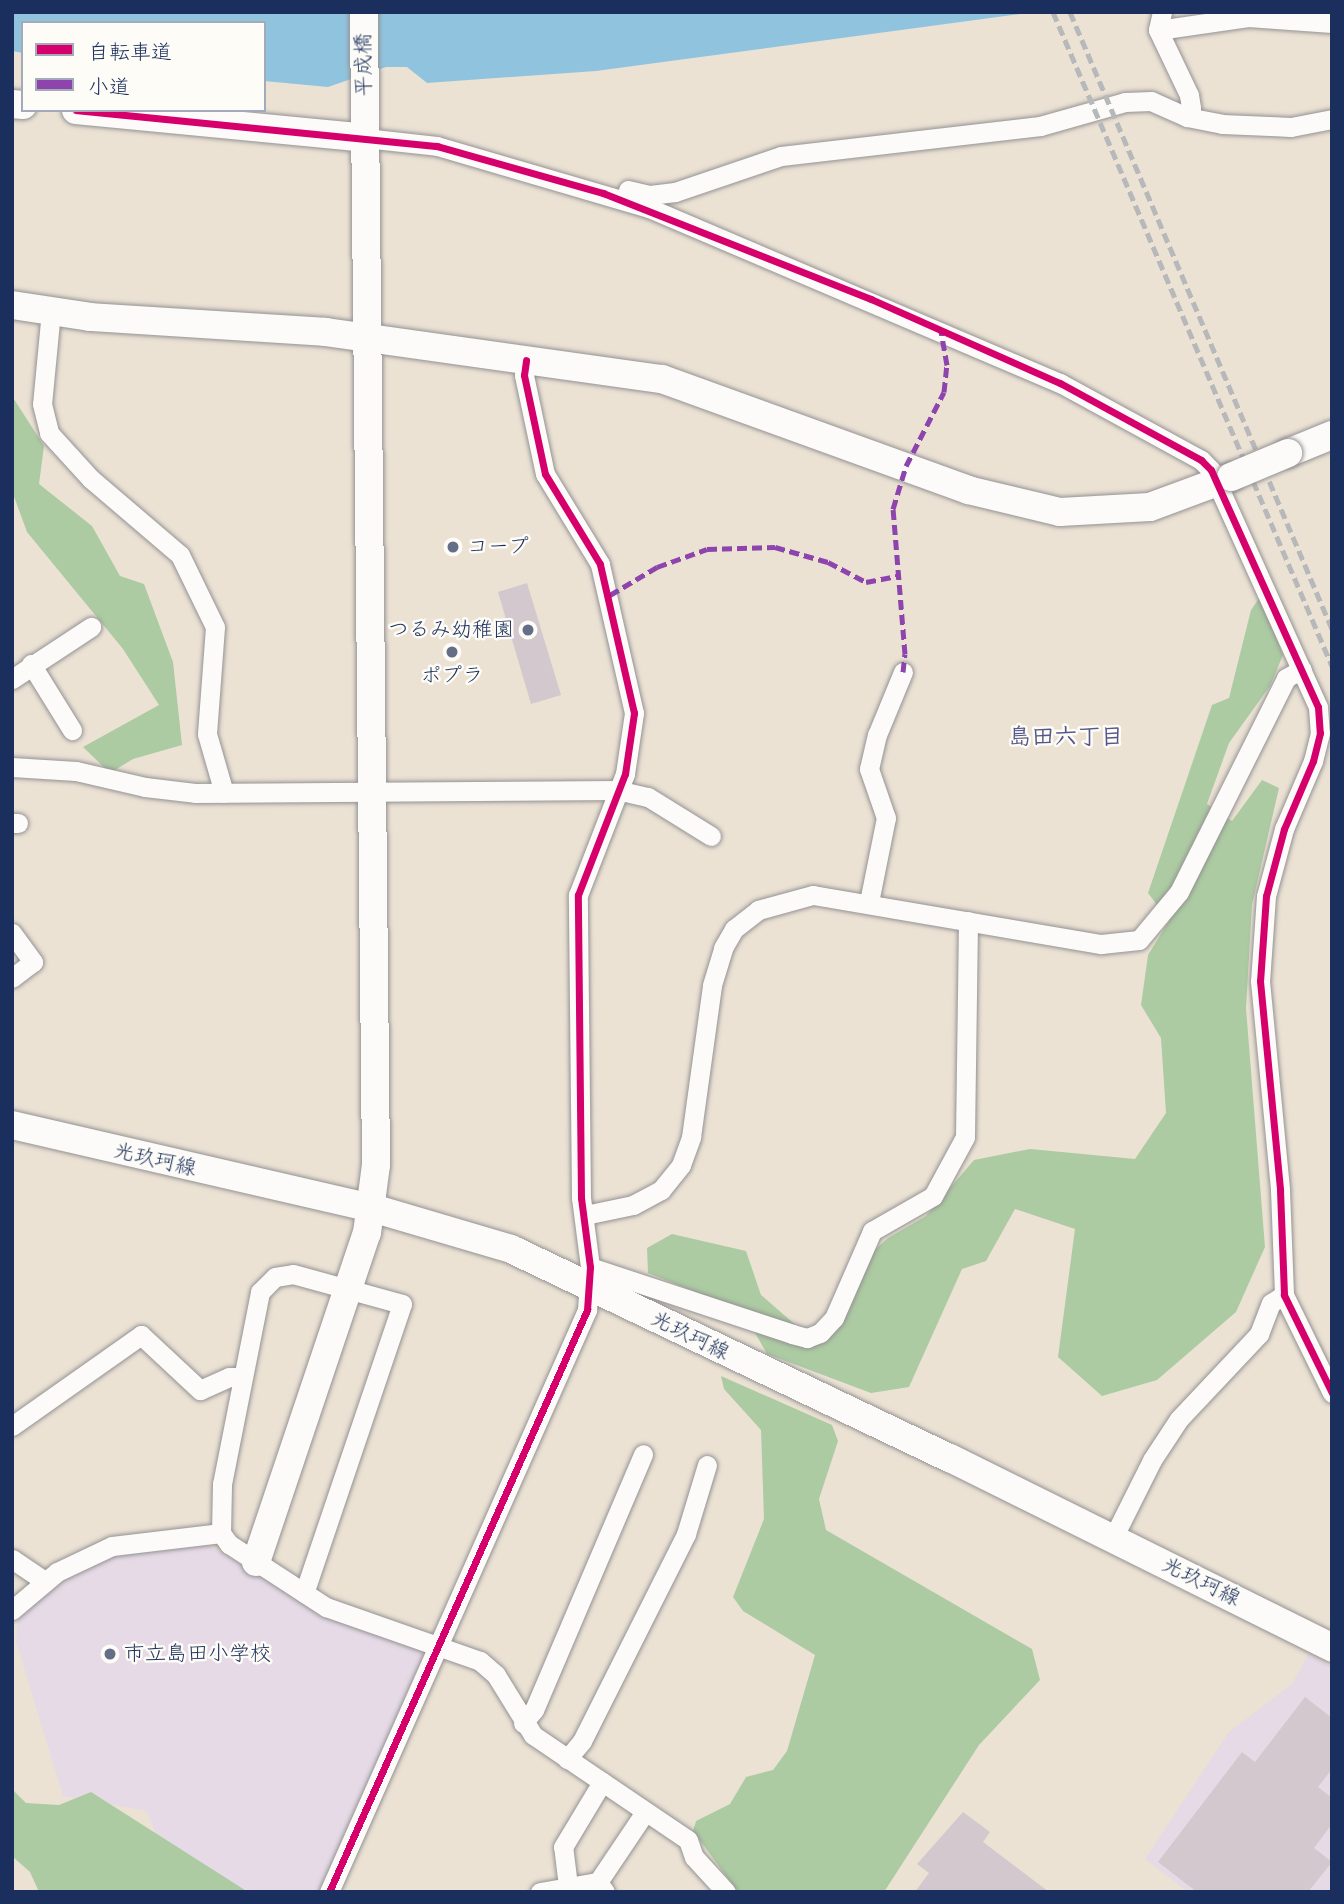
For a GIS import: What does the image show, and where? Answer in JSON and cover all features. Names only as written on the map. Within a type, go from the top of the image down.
[{"type":"street","name":"平成橋","points":[[256,1562],[349,1288],[372,1208],[376,1103],[370,790],[364,12]]},
{"type":"street","points":[[1187,117],[1191,108],[1189,95],[1160,21],[1248,18],[1332,23]]},
{"type":"street","points":[[603,193],[675,192],[781,156],[1040,126],[1125,102],[1151,102],[1187,117],[1257,127],[1332,119]]},
{"type":"street","points":[[108,112],[365,128],[603,193],[858,293],[1060,383],[1200,460],[1225,480],[1318,707],[1320,733],[1284,829],[1266,896],[1260,940],[1271,1128],[1280,1190],[1284,1295],[1332,1392]]},
{"type":"street","points":[[12,305],[51,311],[366,337],[662,379],[703,390],[1025,507],[1060,512],[1150,506],[1225,480],[1332,435]]},
{"type":"street","points":[[51,311],[42,404],[49,433],[91,479],[180,555],[215,627],[207,734],[224,793]]},
{"type":"street","points":[[331,1891],[586,1311],[590,1276],[581,1171],[578,895],[634,737],[632,690],[600,564],[545,474],[524,375],[526,360]]},
{"type":"street","points":[[12,679],[91,626]]},
{"type":"street","points":[[31,664],[72,730]]},
{"type":"street","points":[[585,1214],[633,1205],[661,1190],[681,1165],[691,1137],[712,985],[723,948],[734,929],[758,910],[785,900],[813,895],[869,902],[1101,944],[1139,940],[1179,892],[1286,678],[1302,669]]},
{"type":"street","points":[[869,902],[886,818],[869,769],[877,735],[903,672]]},
{"type":"street","points":[[12,767],[76,771],[145,787],[224,793],[617,790],[648,797],[711,836]]},
{"type":"street","points":[[590,1276],[807,1338],[820,1333],[834,1318],[872,1231],[933,1196],[965,1138],[968,921]]},
{"type":"street","points":[[12,933],[33,962],[12,978]]},
{"type":"street","name":"光玖珂線","points":[[12,1125],[372,1208],[511,1249],[590,1276],[1332,1648]]},
{"type":"street","points":[[221,1533],[222,1484],[240,1377],[260,1292],[275,1278],[293,1274],[402,1304],[303,1593]]},
{"type":"street","points":[[1113,1538],[1152,1460],[1179,1419],[1258,1334],[1272,1303],[1284,1295]]},
{"type":"street","points":[[12,1426],[141,1335],[200,1390],[229,1377],[240,1377]]},
{"type":"street","points":[[523,1723],[534,1710],[643,1454]]},
{"type":"street","points":[[567,1759],[582,1741],[686,1534],[707,1465]]},
{"type":"street","points":[[12,1610],[45,1581],[112,1546],[221,1533],[256,1562],[326,1607],[438,1643],[480,1661],[496,1675],[523,1723],[567,1759],[688,1840],[694,1857],[726,1892]]},
{"type":"street","points":[[12,1559],[45,1581]]},
{"type":"street","points":[[568,1886],[563,1847],[602,1782]]},
{"type":"street","points":[[540,1892],[568,1886],[601,1887],[645,1812]]},
{"type":"shaded area","points":[[205,1543],[310,1606],[412,1642],[422,1651],[422,1665],[318,1892],[249,1892],[162,1852],[147,1811],[63,1796],[16,1641],[18,1620],[50,1586],[114,1554]]},
{"type":"shaded area","points":[[1309,1653],[1332,1667],[1332,1892],[1188,1892],[1145,1859],[1229,1732],[1292,1684]]},
{"type":"green space","points":[[12,396],[44,446],[39,484],[92,526],[120,576],[144,584],[173,662],[182,745],[133,759],[110,773],[83,747],[159,705],[123,649],[27,532],[12,491]]},
{"type":"green space","points":[[1260,597],[1283,655],[1270,686],[1229,743],[1207,804],[1232,821],[1262,780],[1279,788],[1252,905],[1246,1008],[1265,1247],[1236,1312],[1157,1380],[1102,1396],[1058,1357],[1075,1229],[1015,1209],[986,1261],[962,1269],[909,1387],[871,1393],[767,1354],[743,1311],[648,1273],[647,1248],[672,1234],[746,1251],[761,1295],[799,1328],[827,1336],[868,1256],[888,1238],[926,1216],[974,1160],[1030,1149],[1135,1159],[1166,1113],[1161,1038],[1141,1005],[1148,955],[1169,921],[1148,893],[1212,705],[1229,698],[1251,610]]},
{"type":"green space","points":[[721,1376],[832,1425],[838,1441],[819,1499],[826,1530],[1032,1649],[1040,1680],[979,1745],[884,1892],[738,1892],[693,1831],[696,1821],[730,1804],[746,1777],[773,1770],[787,1751],[815,1655],[743,1611],[733,1597],[764,1519],[761,1430],[724,1389]]},
{"type":"green space","points":[[12,1789],[26,1803],[59,1805],[91,1792],[248,1892],[39,1892],[30,1872],[12,1856]]},
{"type":"water","points":[[12,12],[1035,12],[596,71],[427,83],[407,67],[386,67],[328,87],[266,81],[266,21],[21,21],[21,53],[12,51]]},
{"type":"building","points":[[527,583],[561,695],[531,704],[498,592]]},
{"type":"building","points":[[1305,1697],[1332,1718],[1332,1769],[1318,1787],[1332,1798],[1332,1824],[1314,1848],[1332,1862],[1308,1892],[1197,1892],[1158,1862],[1242,1752],[1255,1762]]},
{"type":"building","points":[[963,1812],[990,1832],[983,1842],[1049,1892],[915,1892],[929,1873],[917,1864]]},
{"type":"railway","points":[[1053,12],[1332,666]]},
{"type":"railway","points":[[1070,12],[1332,629]]},
{"type":"marked path","points":[[903,672],[905,654],[893,509],[906,466],[944,392],[947,365],[941,332]]},
{"type":"marked path","points":[[610,595],[657,567],[707,549],[775,547],[828,562],[866,582],[898,576]]},
{"type":"cycle path","points":[[96,112],[437,146],[603,193],[871,299],[1060,383],[1201,460],[1211,470],[1318,707],[1320,733],[1313,761],[1284,829],[1266,896],[1260,981],[1280,1190],[1284,1295],[1332,1393]]},
{"type":"cycle path","points":[[329,1892],[587,1310],[590,1267],[581,1198],[578,895],[625,774],[634,713],[600,564],[545,474],[524,375],[526,360]]},
{"type":"place","name":"コープ","points":[[453,547]]},
{"type":"place","name":"つるみ幼稚園","points":[[528,630]]},
{"type":"place","name":"ポプラ","points":[[452,652]]},
{"type":"place","name":"市立島田小学校","points":[[110,1654]]},
{"type":"district","name":"島田六丁目","points":[[1066,737]]}]
